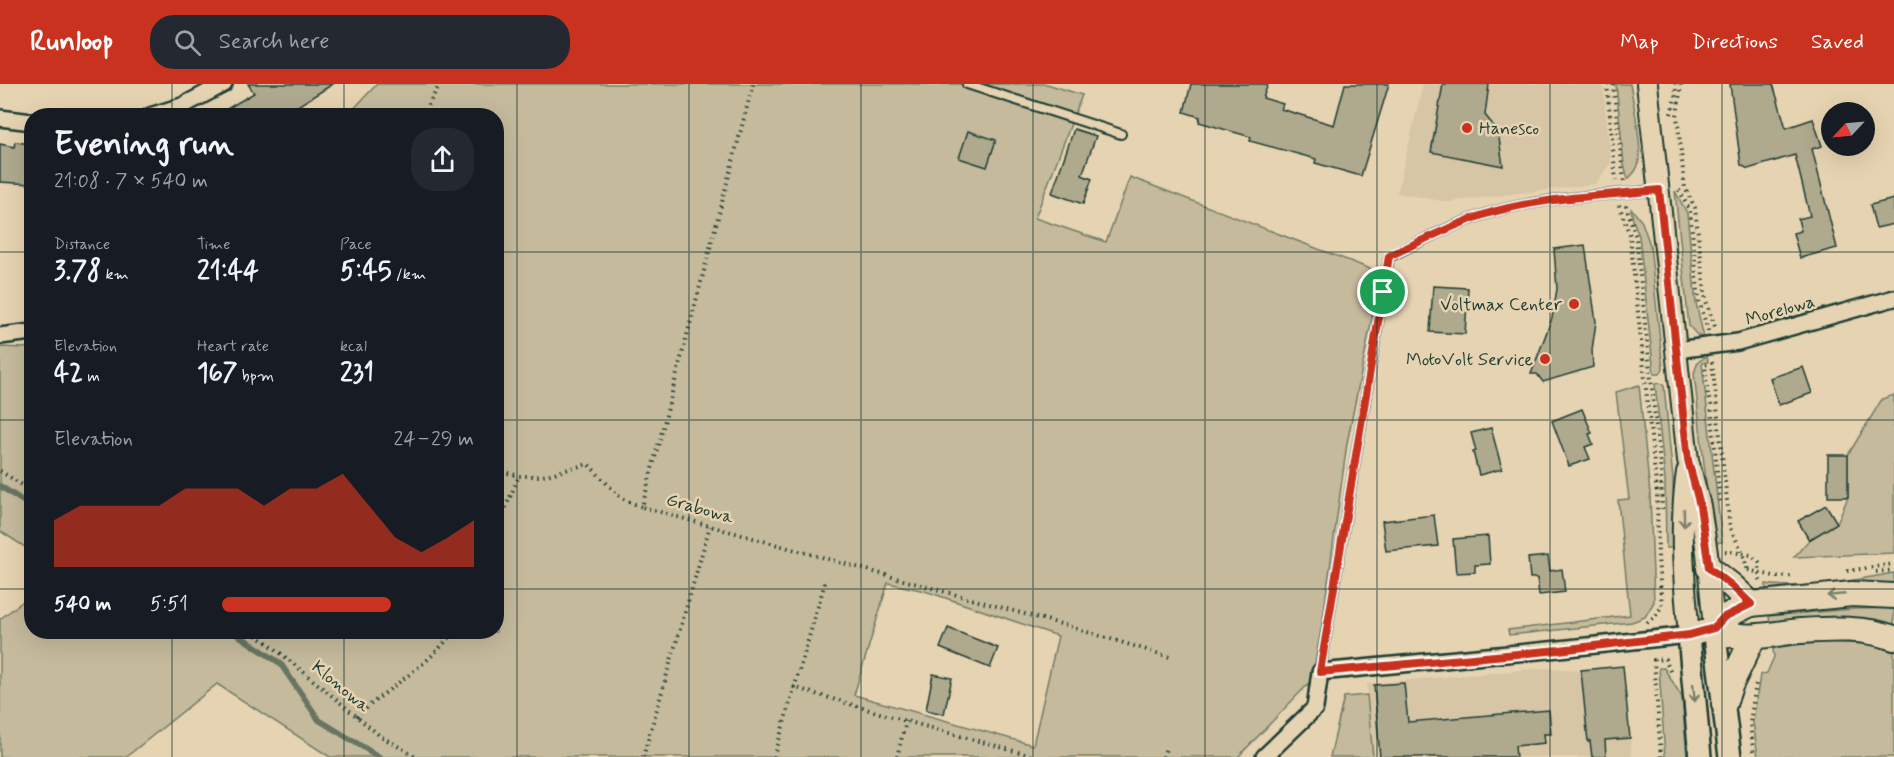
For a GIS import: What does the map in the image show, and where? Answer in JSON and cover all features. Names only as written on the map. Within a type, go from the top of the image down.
[{"type":"main road","points":[[1717,559],[1732,586],[1751,604]]},
{"type":"main road","points":[[1700,757],[1689,635],[1714,628],[1724,617],[1751,604],[1852,594],[1894,596]]},
{"type":"main road","points":[[1714,628],[1727,634],[1753,638],[1800,631],[1850,629],[1894,638]]},
{"type":"main road","points":[[1714,628],[1730,757]]},
{"type":"main road","points":[[1724,704],[1753,638]]},
{"type":"street","points":[[176,108],[224,84]]},
{"type":"street","points":[[1647,84],[1688,460],[1717,559],[1714,628]]},
{"type":"street","points":[[0,118],[24,121]]},
{"type":"street","name":"Morelowa","points":[[1676,351],[1738,342],[1894,298]]},
{"type":"street","points":[[0,336],[24,333]]},
{"type":"street","points":[[1264,757],[1315,708],[1320,672],[1559,650],[1689,635],[1683,571],[1684,495],[1688,460]]},
{"type":"lane","points":[[967,84],[1121,134]]},
{"type":"lane","points":[[1320,672],[1389,256],[1446,228],[1488,214],[1546,201],[1659,190]]},
{"type":"path","points":[[426,108],[440,84]]},
{"type":"path","name":"Grabowa","points":[[753,84],[642,507],[1170,657]]},
{"type":"path","points":[[1607,84],[1617,185]]},
{"type":"path","points":[[1613,84],[1624,182]]},
{"type":"path","points":[[1670,115],[1676,93],[1675,84]]},
{"type":"path","points":[[1681,84],[1677,116],[1685,188],[1695,208],[1706,301],[1717,333]]},
{"type":"path","points":[[1679,189],[1689,211],[1699,302],[1709,335]]},
{"type":"path","points":[[1619,204],[1630,237],[1646,380],[1657,494],[1658,558],[1662,606]]},
{"type":"path","points":[[1626,205],[1639,256],[1661,474],[1664,549]]},
{"type":"path","points":[[1721,506],[1705,365],[1712,363],[1730,528],[1747,564]]},
{"type":"path","points":[[504,472],[519,476],[543,476],[588,464],[621,498],[642,507]]},
{"type":"path","points":[[0,471],[24,486]]},
{"type":"path","points":[[504,511],[519,476]]},
{"type":"path","points":[[643,757],[710,526]]},
{"type":"path","points":[[1717,559],[1743,553],[1751,555],[1759,562]]},
{"type":"path","points":[[1844,571],[1894,564]]},
{"type":"path","points":[[1748,570],[1778,577],[1800,576]]},
{"type":"path","points":[[774,757],[826,579]]},
{"type":"path","name":"Klonowa","points":[[260,639],[309,676],[379,735],[416,757]]},
{"type":"path","points":[[357,717],[372,702],[426,661],[448,639]]},
{"type":"path","points":[[1661,757],[1654,660],[1665,659]]},
{"type":"path","points":[[1754,757],[1750,723],[1757,676]]},
{"type":"path","points":[[793,687],[1036,757]]},
{"type":"path","points":[[897,757],[906,721]]},
{"type":"path","points":[[1163,757],[1166,748]]},
{"type":"shaded area","points":[[377,84],[1047,84],[1082,95],[1035,218],[1106,242],[1130,177],[1381,273],[1347,443],[1323,618],[1312,680],[1238,757],[330,757],[217,684],[126,757],[0,757],[0,619],[24,600],[24,639],[504,639],[504,108],[355,108]],"holes":[[[888,583],[925,591],[1058,636],[1033,745],[854,695]]]},
{"type":"shaded area","points":[[1423,84],[1603,84],[1611,163],[1595,184],[1448,202],[1397,193]]},
{"type":"shaded area","points":[[1616,84],[1630,84],[1639,136],[1638,165],[1628,179],[1624,165]]},
{"type":"shaded area","points":[[1675,191],[1687,213],[1696,303],[1704,338],[1697,335],[1689,326]]},
{"type":"shaded area","points":[[1631,208],[1642,222],[1650,245],[1663,369],[1660,374],[1654,374],[1639,236]]},
{"type":"shaded area","points":[[0,347],[24,348],[24,546],[0,531]]},
{"type":"shaded area","points":[[1707,356],[1708,362],[1702,363],[1722,542],[1715,543],[1694,373],[1698,362]]},
{"type":"shaded area","points":[[1660,383],[1664,386],[1673,479],[1674,548],[1666,548],[1665,480],[1655,384]]},
{"type":"shaded area","points":[[1639,385],[1650,494],[1654,602],[1645,617],[1632,622],[1509,635],[1508,630],[1630,615],[1618,500],[1629,499],[1616,392]]},
{"type":"shaded area","points":[[1894,395],[1894,553],[1794,557],[1809,540],[1837,523],[1848,497],[1848,455],[1882,399]]},
{"type":"shaded area","points":[[1894,573],[1894,584],[1846,583],[1766,589],[1766,584],[1814,585]]},
{"type":"shaded area","points":[[1894,608],[1894,627],[1770,624],[1769,616],[1854,609]]},
{"type":"shaded area","points":[[1833,642],[1868,644],[1894,651],[1894,757],[1758,757],[1753,722],[1760,675],[1767,673],[1774,657],[1773,649],[1785,645]]},
{"type":"shaded area","points":[[1623,666],[1632,757],[1373,757],[1367,684],[1545,668],[1581,670]]},
{"type":"shaded area","points":[[1659,668],[1664,668],[1682,697],[1687,757],[1665,757]]},
{"type":"shaded area","points":[[1367,695],[1373,757],[1330,757],[1344,697]]},
{"type":"building","points":[[248,84],[333,84],[295,108],[229,108],[254,93]]},
{"type":"building","points":[[1191,84],[1268,84],[1263,98],[1283,104],[1281,109],[1334,125],[1345,84],[1389,84],[1361,176],[1315,163],[1316,159],[1250,141],[1251,137],[1199,122],[1200,117],[1184,112]]},
{"type":"building","points":[[1443,84],[1489,84],[1485,115],[1498,131],[1503,166],[1431,152]]},
{"type":"building","points":[[1730,84],[1773,84],[1786,128],[1813,119],[1821,146],[1812,149],[1837,248],[1800,258],[1793,233],[1801,231],[1798,219],[1810,216],[1795,155],[1748,169],[1741,165]]},
{"type":"building","points":[[1074,129],[1096,136],[1082,175],[1092,179],[1083,204],[1052,193]]},
{"type":"building","points":[[968,131],[996,140],[987,167],[959,158]]},
{"type":"building","points":[[15,142],[24,143],[24,184],[0,182],[0,144],[14,147]]},
{"type":"building","points":[[1894,199],[1894,224],[1876,228],[1870,205]]},
{"type":"building","name":"Voltmax Center","points":[[1585,245],[1596,322],[1592,350],[1593,367],[1543,382],[1537,374],[1531,374],[1552,318],[1557,289],[1554,249]]},
{"type":"building","points":[[1433,286],[1468,288],[1465,334],[1430,332]]},
{"type":"building","points":[[1803,367],[1812,393],[1779,405],[1770,378]]},
{"type":"building","points":[[1582,409],[1592,433],[1589,434],[1593,444],[1585,447],[1590,459],[1569,466],[1552,421]]},
{"type":"building","points":[[1491,428],[1502,469],[1479,475],[1471,433]]},
{"type":"building","points":[[1828,455],[1848,455],[1848,497],[1828,497]]},
{"type":"building","points":[[1826,505],[1837,523],[1809,540],[1798,521]]},
{"type":"building","points":[[1434,515],[1438,546],[1386,551],[1382,521]]},
{"type":"building","points":[[1488,536],[1490,564],[1475,565],[1475,572],[1456,573],[1453,539]]},
{"type":"building","points":[[1548,556],[1550,571],[1562,569],[1565,592],[1539,595],[1537,578],[1530,578],[1528,558]]},
{"type":"building","points":[[948,628],[998,648],[990,668],[940,648]]},
{"type":"building","points":[[1623,666],[1630,738],[1605,740],[1606,757],[1592,757],[1590,741],[1588,742],[1581,670]]},
{"type":"building","points":[[933,674],[952,678],[944,714],[926,710]]},
{"type":"building","points":[[1404,683],[1408,722],[1549,710],[1551,734],[1544,734],[1545,743],[1515,746],[1516,757],[1380,757],[1374,685]]},
{"type":"waterway","points":[[0,486],[24,502]]},
{"type":"waterway","points":[[244,639],[280,663],[319,720],[379,757]]},
{"type":"place","name":"Hanesco","points":[[1467,128]]},
{"type":"place","name":"Voltmax Center","points":[[1574,304]]},
{"type":"place","name":"MotoVolt Service","points":[[1545,359]]},
{"type":"route","points":[[1659,190],[1688,460],[1700,506],[1709,568],[1751,604],[1724,617],[1714,628],[1689,635],[1559,650],[1320,672],[1383,292],[1389,256],[1446,228],[1488,214],[1546,201],[1659,190]]}]
